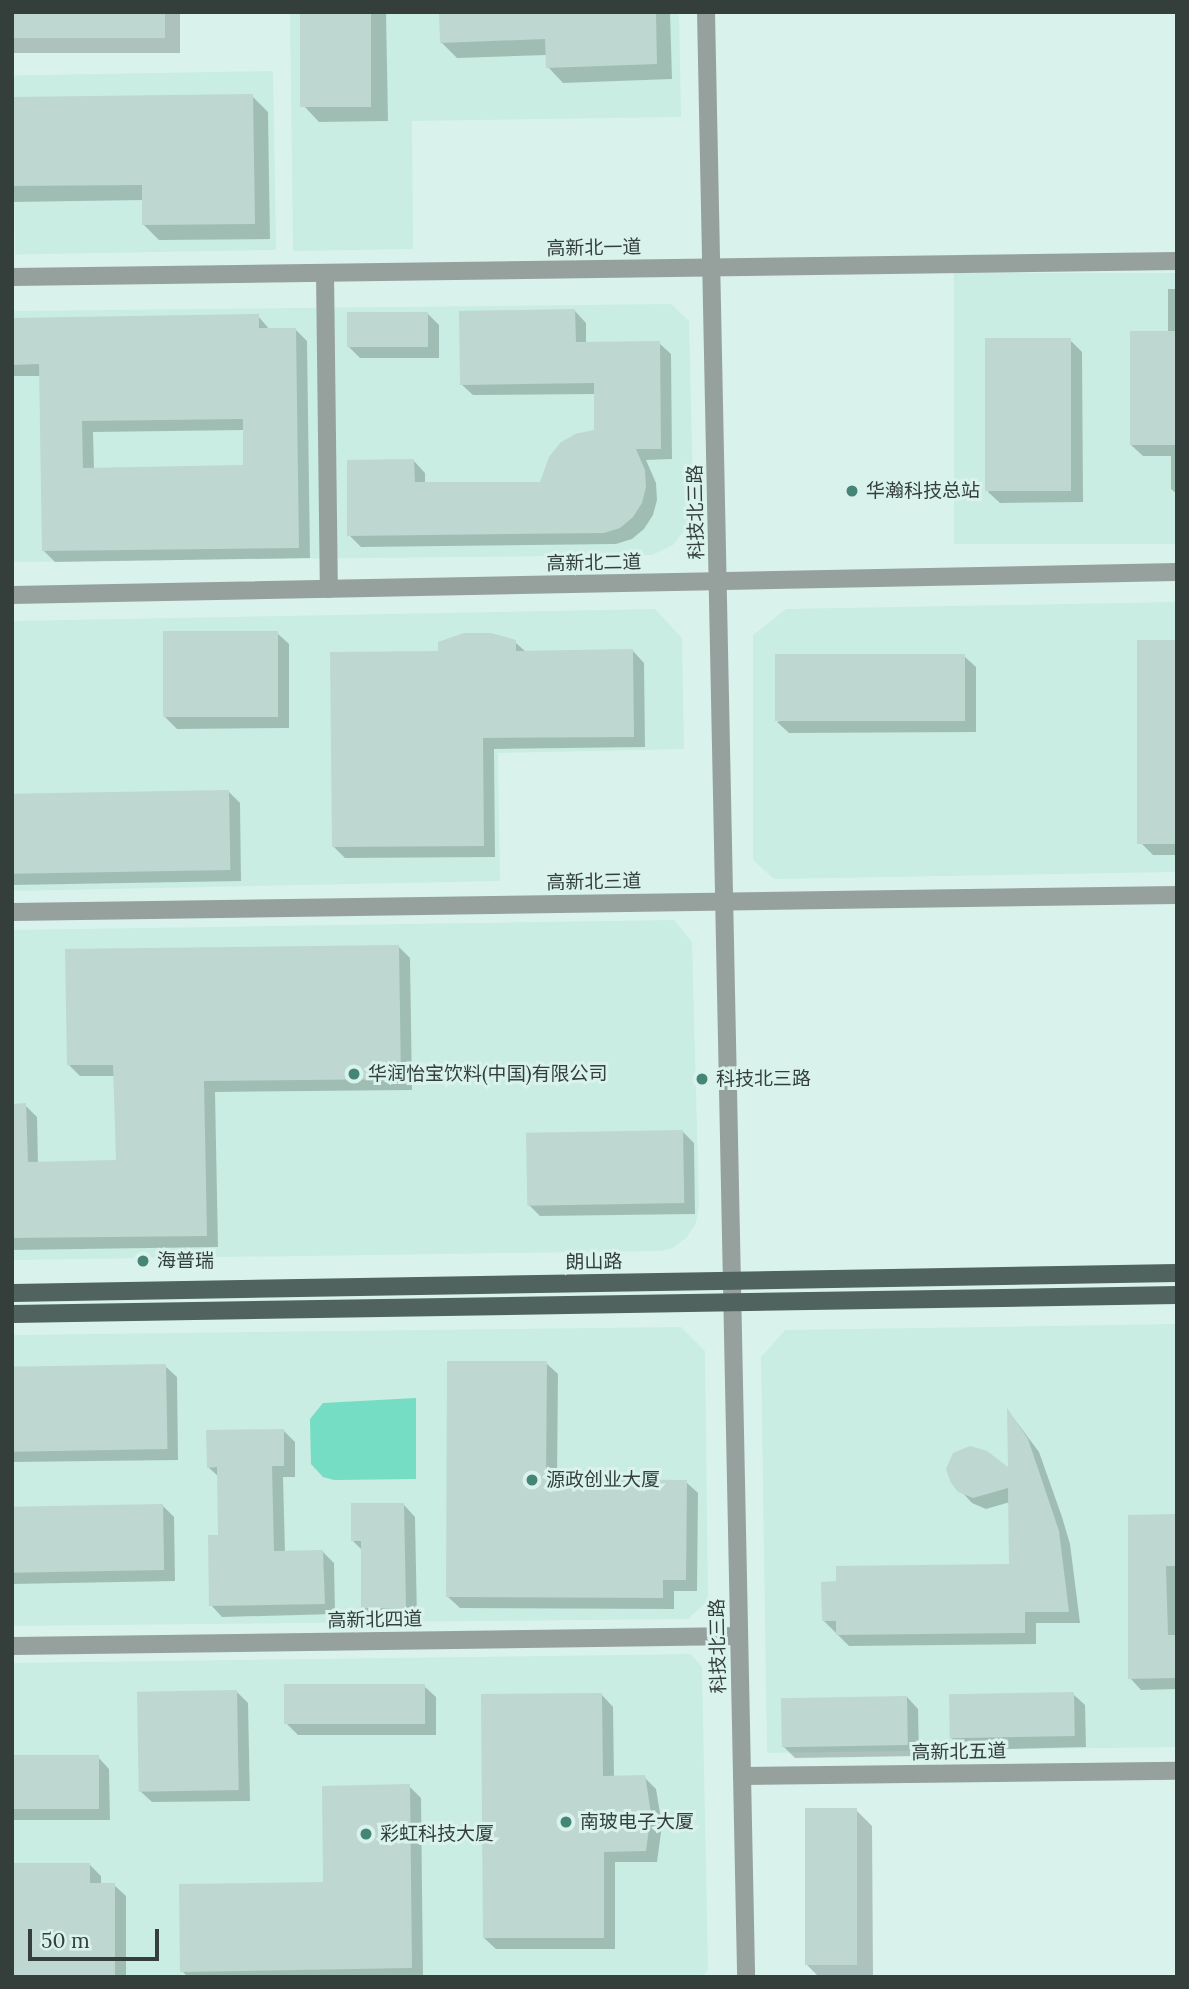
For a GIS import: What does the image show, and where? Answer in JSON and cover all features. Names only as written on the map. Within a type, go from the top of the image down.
[{"type":"main road","name":"朗山路","points":[[12,1293],[1177,1273]]},
{"type":"main road","points":[[12,1314],[1177,1295]]},
{"type":"street","name":"科技北三路","points":[[706,12],[746,1977]]},
{"type":"street","name":"高新北一道","points":[[12,277],[1177,261]]},
{"type":"street","points":[[325,273],[329,589]]},
{"type":"street","name":"高新北二道","points":[[12,595],[1177,572]]},
{"type":"street","name":"高新北三道","points":[[12,912],[1177,895]]},
{"type":"street","name":"高新北四道","points":[[12,1646],[739,1636]]},
{"type":"street","name":"高新北五道","points":[[742,1776],[1177,1771]]},
{"type":"shaded area","points":[[290,12],[679,12],[681,117],[412,121],[413,249],[293,251]]},
{"type":"shaded area","points":[[273,71],[276,250],[15,255],[12,76]]},
{"type":"shaded area","points":[[954,273],[1177,273],[1177,544],[954,544]]},
{"type":"shaded area","points":[[671,304],[689,321],[693,493],[691,515],[684,531],[673,545],[652,555],[12,562],[12,311]]},
{"type":"shaded area","points":[[1177,602],[1177,872],[774,879],[753,860],[753,635],[786,609]]},
{"type":"shaded area","points":[[655,609],[682,638],[684,749],[498,753],[500,881],[12,891],[12,621]]},
{"type":"shaded area","name":"华润怡宝饮料(中国)有限公司","points":[[674,920],[692,942],[699,1205],[696,1223],[687,1237],[673,1248],[661,1251],[12,1260],[12,930]]},
{"type":"shaded area","points":[[1177,1324],[1177,1747],[767,1753],[761,1357],[785,1330]]},
{"type":"shaded area","points":[[681,1327],[705,1351],[708,1600],[688,1619],[12,1626],[12,1335]]},
{"type":"shaded area","points":[[691,1654],[702,1667],[708,1970],[702,1977],[12,1977],[12,1663]]},
{"type":"green space","points":[[416,1398],[416,1479],[334,1480],[323,1477],[311,1464],[310,1419],[323,1403]]},
{"type":"building","points":[[12,12],[165,12],[165,38],[12,38]]},
{"type":"building","points":[[300,12],[371,12],[371,107],[300,107]]},
{"type":"building","points":[[439,12],[656,12],[657,64],[546,68],[545,39],[440,43]]},
{"type":"building","points":[[253,94],[255,224],[142,225],[142,185],[12,186],[12,97]]},
{"type":"building","points":[[575,309],[576,342],[660,341],[661,449],[636,449],[645,470],[646,487],[642,503],[633,517],[620,528],[604,533],[347,536],[347,460],[414,459],[415,482],[540,482],[549,457],[560,443],[575,434],[594,430],[594,383],[460,385],[459,311]]},
{"type":"building","points":[[347,312],[428,312],[428,347],[347,347]]},
{"type":"building","points":[[259,314],[259,328],[296,328],[299,548],[42,551],[39,364],[12,365],[12,318]],"holes":[[[243,419],[243,465],[83,468],[82,421]]]},
{"type":"building","points":[[1130,331],[1177,331],[1177,445],[1130,445]]},
{"type":"building","points":[[985,338],[1071,338],[1071,491],[985,491]]},
{"type":"building","points":[[163,631],[278,631],[278,717],[163,717]]},
{"type":"building","points":[[464,633],[491,633],[516,640],[516,651],[633,649],[634,737],[483,738],[484,846],[332,847],[330,652],[438,651],[438,642]]},
{"type":"building","points":[[1137,640],[1177,640],[1177,844],[1137,844]]},
{"type":"building","points":[[775,654],[965,654],[965,721],[775,721]]},
{"type":"building","points":[[229,790],[230,870],[13,874],[12,794]]},
{"type":"building","points":[[399,945],[401,1079],[204,1081],[207,1236],[12,1238],[12,1104],[26,1103],[28,1162],[116,1160],[113,1065],[67,1065],[65,949]]},
{"type":"building","points":[[683,1130],[684,1203],[527,1206],[526,1133]]},
{"type":"building","name":"源政创业大厦","points":[[447,1361],[547,1361],[546,1479],[687,1480],[686,1580],[663,1580],[663,1598],[446,1597]]},
{"type":"building","points":[[166,1364],[167,1449],[14,1452],[12,1367]]},
{"type":"building","points":[[1007,1408],[1028,1439],[1059,1531],[1069,1612],[1025,1612],[1025,1633],[836,1635],[836,1621],[822,1621],[821,1582],[836,1581],[836,1566],[1009,1564],[1008,1488],[973,1498],[958,1492],[946,1469],[953,1453],[970,1446],[987,1451],[1008,1467]]},
{"type":"building","points":[[284,1429],[284,1466],[272,1466],[274,1551],[323,1550],[325,1604],[209,1606],[208,1535],[218,1535],[217,1467],[207,1468],[206,1430]]},
{"type":"building","points":[[351,1503],[404,1503],[406,1608],[361,1608],[361,1541],[351,1541]]},
{"type":"building","points":[[163,1504],[164,1570],[13,1573],[12,1507]]},
{"type":"building","points":[[1177,1514],[1177,1566],[1166,1566],[1168,1635],[1177,1635],[1177,1678],[1128,1679],[1128,1515]]},
{"type":"building","points":[[284,1684],[425,1684],[425,1724],[284,1724]]},
{"type":"building","points":[[237,1690],[239,1790],[139,1792],[137,1692]]},
{"type":"building","points":[[1074,1692],[1075,1736],[950,1738],[949,1694]]},
{"type":"building","name":"南玻电子大厦","points":[[602,1693],[603,1776],[645,1775],[651,1813],[646,1851],[604,1852],[604,1938],[483,1938],[481,1694]]},
{"type":"building","points":[[907,1696],[908,1745],[782,1747],[781,1698]]},
{"type":"building","points":[[12,1755],[99,1755],[99,1809],[12,1809]]},
{"type":"building","name":"彩虹科技大厦","points":[[410,1784],[412,1968],[180,1972],[179,1884],[323,1882],[322,1786]]},
{"type":"building","points":[[805,1808],[857,1808],[857,1965],[805,1965]]},
{"type":"building","points":[[12,1863],[90,1863],[90,1883],[115,1883],[115,1977],[12,1977]]},
{"type":"place","name":"华瀚科技总站","points":[[852,491]]},
{"type":"place","name":"华润怡宝饮料(中国)有限公司","points":[[354,1074]]},
{"type":"place","name":"科技北三路","points":[[702,1079]]},
{"type":"place","name":"海普瑞","points":[[143,1261]]},
{"type":"place","name":"源政创业大厦","points":[[532,1480]]},
{"type":"place","name":"南玻电子大厦","points":[[566,1822]]},
{"type":"place","name":"彩虹科技大厦","points":[[366,1834]]}]
